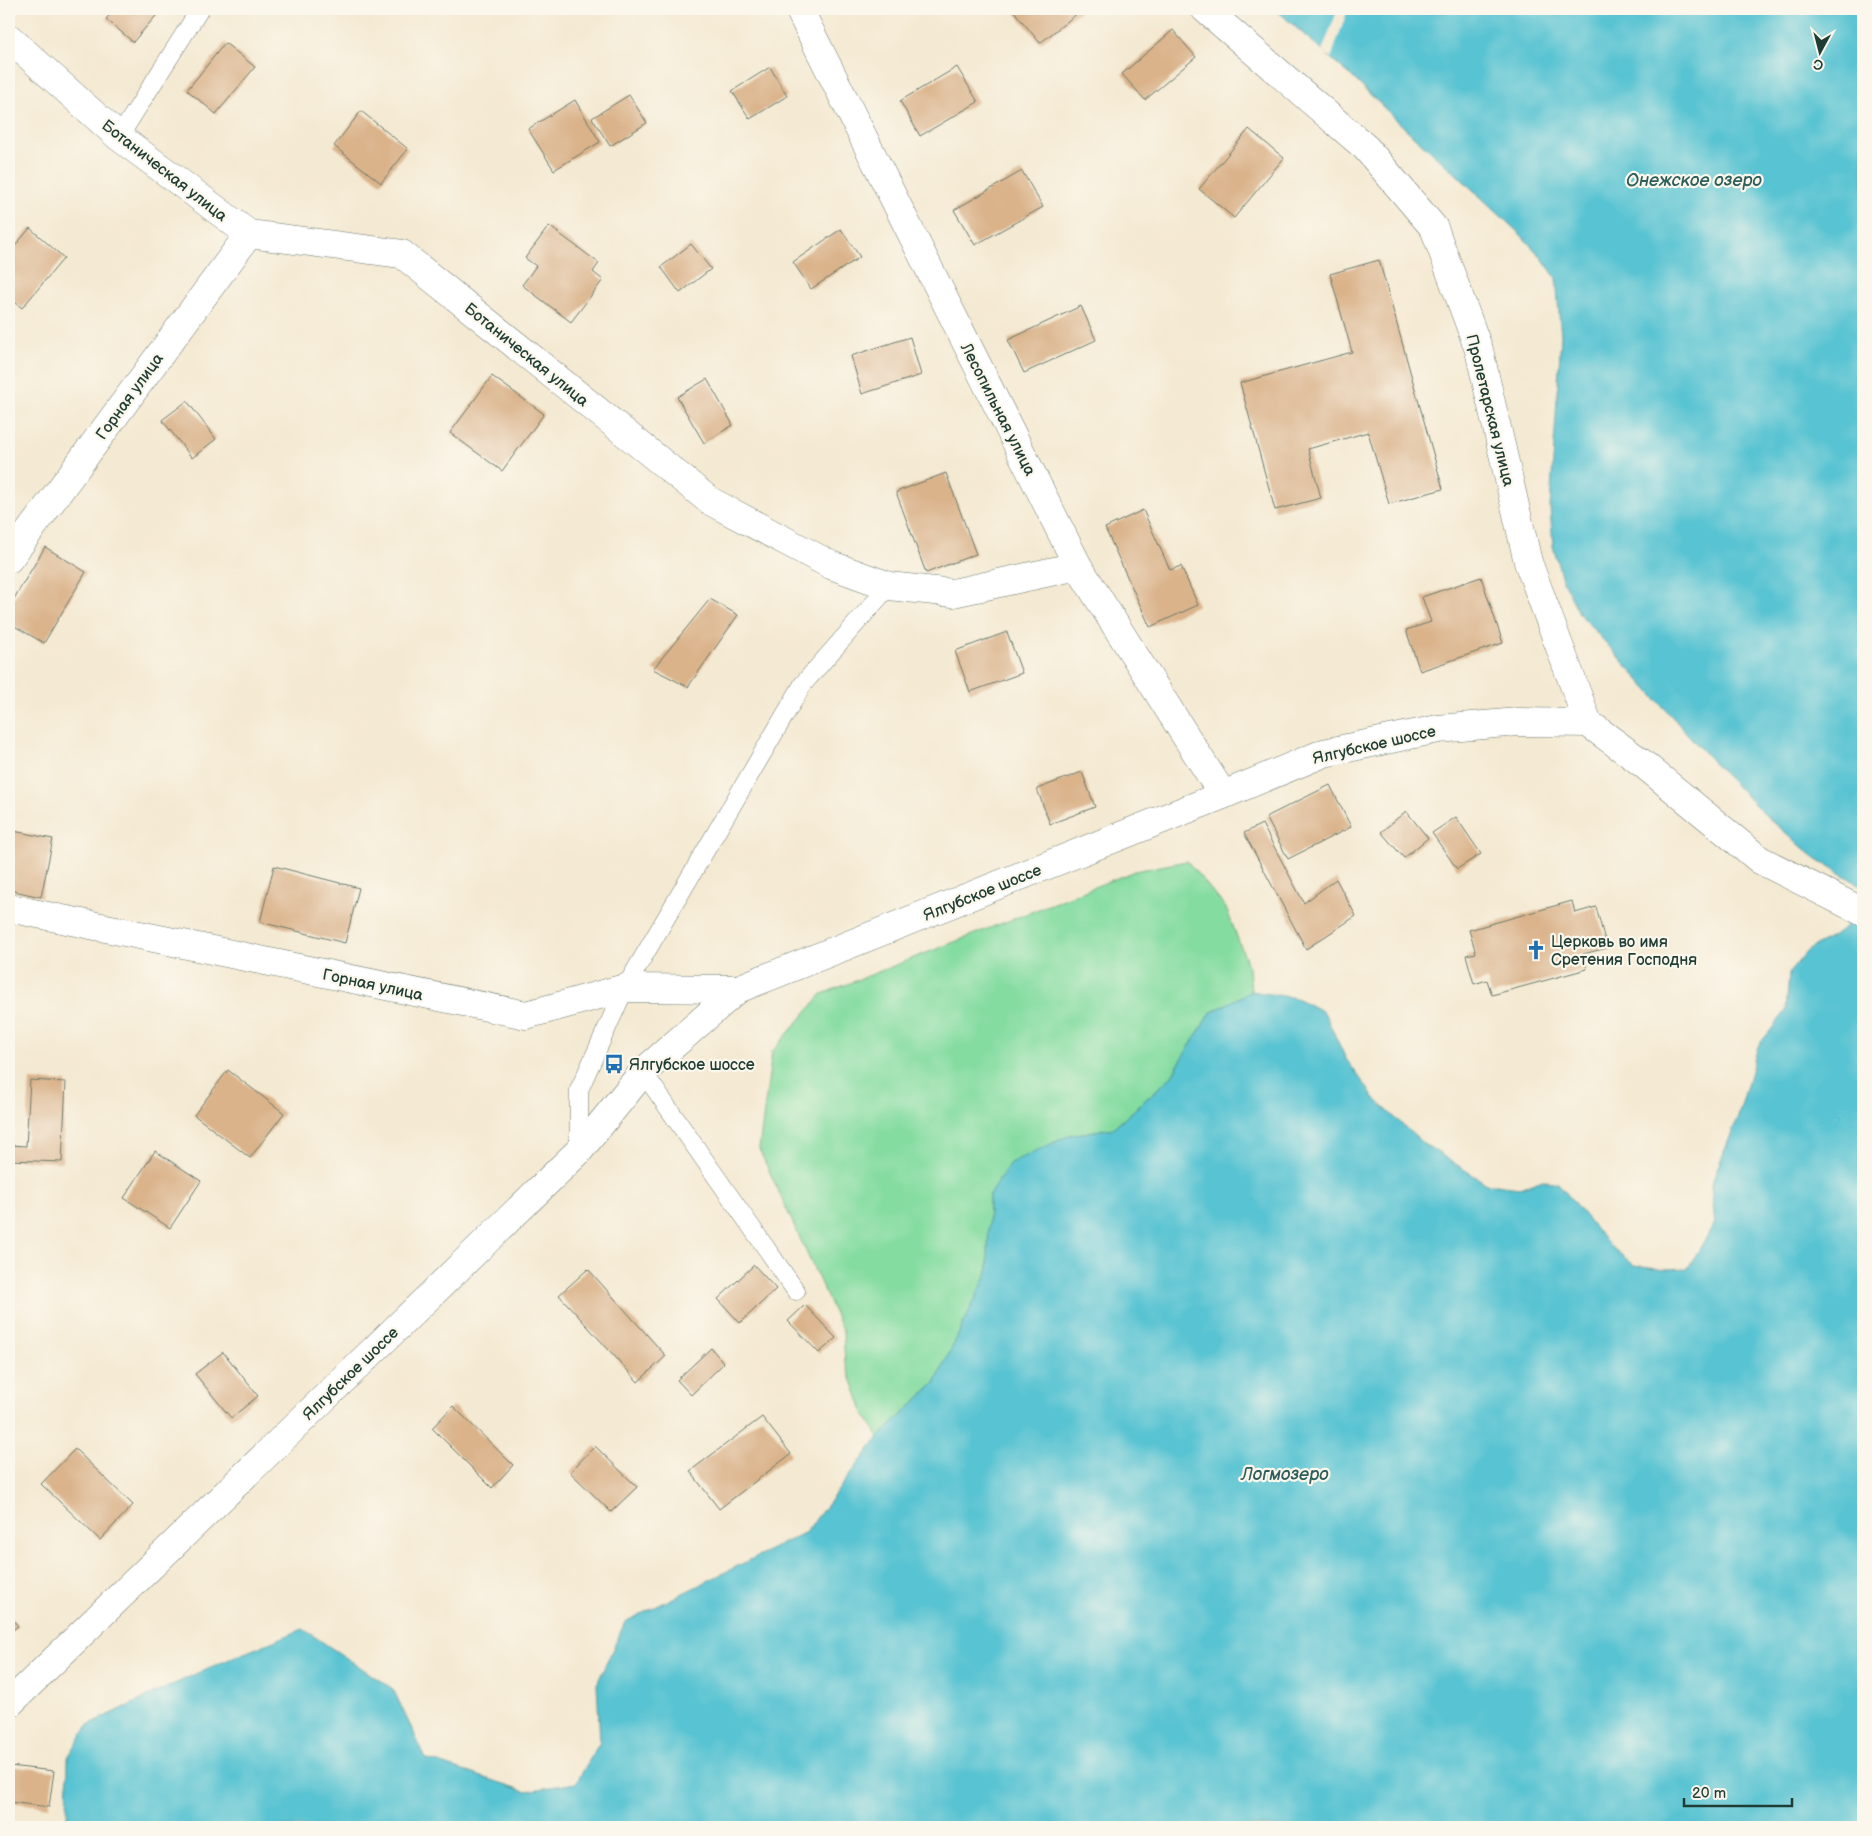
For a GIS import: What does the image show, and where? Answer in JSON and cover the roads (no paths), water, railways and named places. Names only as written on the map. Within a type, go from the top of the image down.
[{"type":"street","name":"Лесопильная улица","points":[[799,9],[1078,566],[1223,795]]},
{"type":"street","name":"Пролетарская улица","points":[[1205,9],[1366,148],[1434,228],[1479,350],[1528,562],[1588,723]]},
{"type":"street","name":"Ботаническая улица","points":[[9,38],[119,136],[249,234],[402,254],[710,500],[831,565],[889,586],[954,593],[1078,566]]},
{"type":"street","name":"Горная улица","points":[[9,559],[249,234]]},
{"type":"street","name":"Ялгубское шоссе","points":[[10,1700],[579,1151],[642,1072],[738,989],[1324,753],[1438,729],[1518,722],[1588,723]]},
{"type":"street","points":[[1588,723],[1642,763],[1760,860],[1863,912]]},
{"type":"street","name":"Горная улица","points":[[11,913],[526,1015],[625,988],[738,989]]},
{"type":"lane","points":[[119,136],[200,9]]},
{"type":"lane","points":[[579,1151],[579,1090],[625,988],[803,684],[889,586]]},
{"type":"lane","points":[[642,1072],[796,1291]]},
{"type":"water","name":"Онежское озеро","points":[[1275,9],[1863,9],[1863,887],[1814,857],[1766,816],[1710,759],[1579,613],[1562,579],[1553,546],[1550,508],[1561,336],[1556,278],[1542,258],[1521,235],[1350,75]]},
{"type":"water","name":"Логмозеро","points":[[1863,898],[1863,1827],[67,1827],[68,1757],[88,1725],[208,1668],[303,1629],[393,1689],[426,1759],[526,1791],[576,1783],[600,1742],[597,1684],[625,1622],[806,1532],[879,1437],[935,1383],[988,1272],[989,1195],[1010,1163],[1070,1135],[1114,1128],[1171,1077],[1210,1013],[1251,991],[1296,998],[1324,1012],[1346,1059],[1376,1100],[1421,1142],[1487,1184],[1520,1188],[1543,1180],[1558,1183],[1609,1245],[1634,1265],[1665,1269],[1688,1268],[1715,1223],[1711,1185],[1738,1117],[1758,1046],[1786,1011],[1789,973],[1807,951],[1843,930]]},
{"type":"place","name":"Церковь во имя Сретения Господня","points":[[1536,950]]},
{"type":"place","name":"Ялгубское шоссе","points":[[614,1064]]}]
